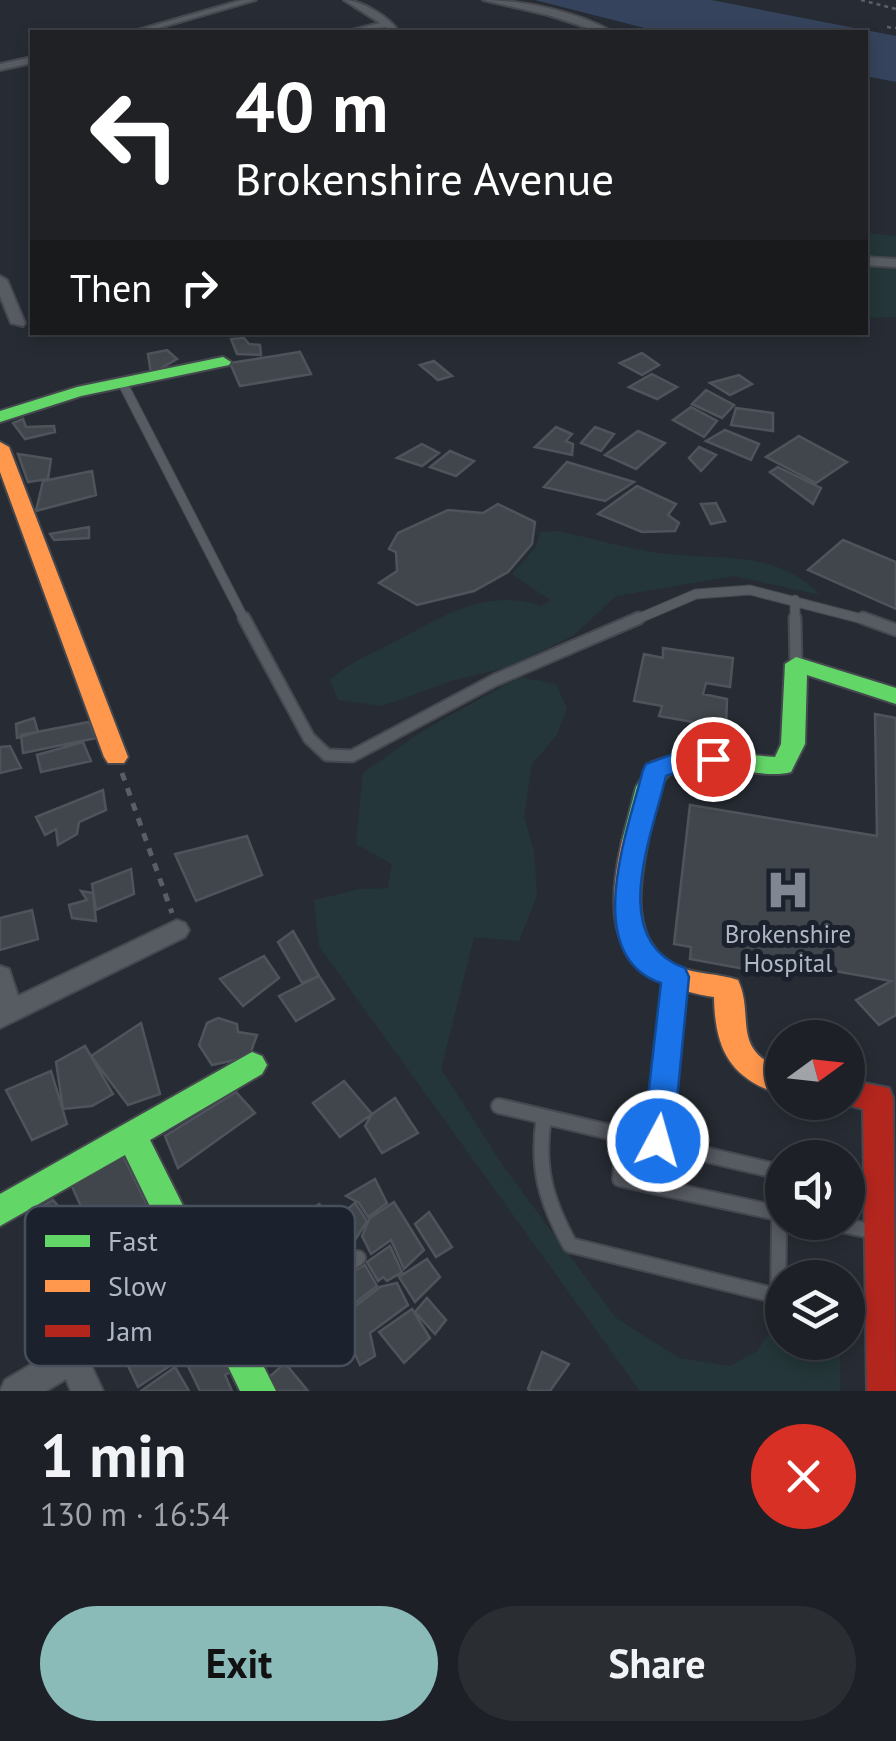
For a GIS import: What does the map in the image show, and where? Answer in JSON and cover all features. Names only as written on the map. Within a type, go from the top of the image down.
[{"type":"street","points":[[143,30],[252,0]]},
{"type":"street","points":[[349,0],[366,0]]},
{"type":"street","points":[[349,0],[391,28]]},
{"type":"street","points":[[486,0],[550,13],[596,30]]},
{"type":"street","points":[[0,67],[30,60]]},
{"type":"street","points":[[868,260],[896,263]]},
{"type":"street","points":[[0,280],[18,323]]},
{"type":"street","points":[[0,416],[42,401],[223,362]]},
{"type":"street","points":[[0,447],[116,757]]},
{"type":"street","points":[[765,1077],[754,1074],[731,1049],[727,1035],[728,988],[662,972],[638,948],[626,913],[652,778],[662,766],[684,758],[713,759],[758,769],[783,766],[794,744],[796,664],[896,696]]},
{"type":"street","points":[[0,976],[5,1014],[178,930]]},
{"type":"street","points":[[0,1211],[252,1065]]},
{"type":"street","points":[[865,1096],[878,1098],[885,1391]]},
{"type":"street","points":[[131,1134],[166,1206]]},
{"type":"street","points":[[16,1391],[58,1366]]},
{"type":"street","points":[[76,1366],[87,1391]]},
{"type":"street","points":[[246,1366],[258,1391]]},
{"type":"lane","points":[[122,382],[308,738],[327,755],[352,756],[368,750],[495,680],[696,594],[750,590],[896,630]]},
{"type":"lane","points":[[795,600],[796,664]]},
{"type":"lane","points":[[658,1141],[675,977]]},
{"type":"lane","points":[[499,1106],[765,1168]]},
{"type":"lane","points":[[544,1117],[536,1162],[546,1200],[570,1246],[765,1293]]},
{"type":"lane","points":[[624,1134],[620,1179],[765,1210]]},
{"type":"lane","points":[[865,1230],[882,1234]]},
{"type":"lane","points":[[865,1316],[883,1320]]},
{"type":"path","points":[[860,0],[896,10]]},
{"type":"path","points":[[887,27],[896,28]]},
{"type":"path","points":[[116,757],[178,930]]},
{"type":"shaded area","points":[[868,233],[896,236],[896,317],[868,318]]},
{"type":"shaded area","points":[[558,531],[658,553],[765,563],[803,580],[820,595],[734,576],[616,596],[573,636],[508,667],[451,681],[382,706],[338,700],[330,680],[338,673],[448,614],[484,602],[521,601],[541,606],[550,600],[512,574],[536,547],[540,532]]},
{"type":"shaded area","points":[[519,677],[556,684],[567,709],[556,736],[532,764],[524,816],[534,852],[537,895],[519,941],[474,937],[441,1069],[503,1166],[616,1318],[679,1358],[730,1366],[757,1351],[765,1339],[765,1360],[840,1360],[840,1391],[640,1391],[319,946],[314,900],[360,889],[388,888],[392,864],[356,844],[363,773],[421,732]]},
{"type":"water","points":[[535,0],[711,0],[865,30],[652,30]]},
{"type":"water","points":[[868,31],[896,36],[896,82],[868,77]]},
{"type":"building","points":[[244,338],[249,344],[260,345],[261,355],[237,354],[231,339]]},
{"type":"building","points":[[167,350],[177,359],[151,374],[148,354]]},
{"type":"building","points":[[300,352],[311,374],[240,386],[230,363]]},
{"type":"building","points":[[642,353],[659,365],[642,375],[620,363]]},
{"type":"building","points":[[434,361],[452,376],[438,380],[420,365]]},
{"type":"building","points":[[652,374],[677,387],[657,399],[629,387]]},
{"type":"building","points":[[739,375],[752,384],[730,395],[710,383]]},
{"type":"building","points":[[706,390],[734,405],[722,418],[692,404]]},
{"type":"building","points":[[691,407],[717,421],[704,437],[673,420]]},
{"type":"building","points":[[736,408],[773,413],[773,431],[731,425]]},
{"type":"building","points":[[23,419],[26,427],[54,426],[55,432],[25,439],[13,423]]},
{"type":"building","points":[[556,427],[572,434],[566,441],[573,444],[572,455],[535,447]]},
{"type":"building","points":[[595,427],[614,434],[601,451],[581,443]]},
{"type":"building","points":[[725,430],[759,444],[751,460],[706,441]]},
{"type":"building","points":[[638,431],[665,443],[636,469],[605,455]]},
{"type":"building","points":[[799,436],[847,462],[816,483],[766,457]]},
{"type":"building","points":[[422,444],[439,453],[422,466],[397,458]]},
{"type":"building","points":[[699,447],[716,455],[701,471],[689,458]]},
{"type":"building","points":[[450,451],[474,461],[456,476],[430,467]]},
{"type":"building","points":[[18,454],[51,459],[48,479],[28,482]]},
{"type":"building","points":[[567,462],[634,482],[605,501],[544,487]]},
{"type":"building","points":[[778,467],[821,488],[813,504],[770,472]]},
{"type":"building","points":[[92,471],[96,495],[36,511],[43,481]]},
{"type":"building","points":[[637,486],[676,504],[668,515],[679,523],[675,531],[642,532],[598,514]]},
{"type":"building","points":[[716,503],[725,521],[711,524],[701,504]]},
{"type":"building","points":[[498,504],[535,522],[532,544],[508,572],[474,591],[417,605],[379,583],[397,571],[396,552],[389,549],[398,533],[448,510],[483,513]]},
{"type":"building","points":[[89,527],[89,538],[54,540],[50,534]]},
{"type":"building","points":[[843,540],[896,562],[896,609],[808,570]]},
{"type":"building","points":[[663,648],[733,658],[730,687],[706,683],[703,694],[727,699],[726,728],[659,716],[662,706],[634,701],[644,654],[663,658]]},
{"type":"building","name":"Brokenshire Hospital","points":[[875,714],[896,718],[896,1015],[879,1025],[856,1000],[891,981],[762,958],[761,972],[690,959],[691,947],[674,944],[690,805],[877,836]]},
{"type":"building","points":[[34,718],[38,732],[17,738],[16,724]]},
{"type":"building","points":[[89,722],[96,738],[23,753],[21,735]]},
{"type":"building","points":[[83,742],[91,761],[41,772],[37,755]]},
{"type":"building","points":[[10,746],[21,768],[0,773],[0,747]]},
{"type":"building","points":[[103,790],[106,810],[79,822],[77,834],[58,845],[56,829],[45,835],[36,817]]},
{"type":"building","points":[[247,836],[262,875],[196,901],[175,854]]},
{"type":"building","points":[[131,869],[134,894],[96,910],[92,884]]},
{"type":"building","points":[[81,891],[93,893],[96,921],[72,918],[69,905],[87,900]]},
{"type":"building","points":[[32,910],[38,939],[0,950],[0,918]]},
{"type":"building","points":[[293,931],[319,976],[302,983],[278,942]]},
{"type":"building","points":[[264,956],[279,978],[243,1006],[220,979]]},
{"type":"building","points":[[319,976],[334,999],[296,1021],[279,996]]},
{"type":"building","points":[[218,1018],[237,1024],[238,1032],[257,1035],[249,1057],[212,1065],[199,1045],[207,1023]]},
{"type":"building","points":[[141,1023],[160,1094],[128,1105],[91,1056]]},
{"type":"building","points":[[85,1046],[113,1094],[92,1106],[63,1109],[56,1062]]},
{"type":"building","points":[[51,1071],[67,1124],[32,1140],[6,1090]]},
{"type":"building","points":[[344,1081],[372,1114],[340,1137],[313,1103]]},
{"type":"building","points":[[236,1092],[255,1113],[178,1168],[165,1136]]},
{"type":"building","points":[[395,1098],[418,1133],[382,1153],[365,1126],[372,1114]]},
{"type":"building","points":[[121,1152],[148,1206],[81,1206],[69,1180]]},
{"type":"building","points":[[375,1179],[387,1203],[368,1217],[359,1203],[346,1196]]},
{"type":"building","points":[[394,1202],[424,1250],[404,1269],[391,1240],[371,1254],[362,1236],[370,1218]]},
{"type":"building","points":[[355,1203],[367,1221],[355,1240],[355,1206],[351,1206]]},
{"type":"building","points":[[429,1212],[452,1247],[436,1257],[415,1224]]},
{"type":"building","points":[[390,1246],[402,1272],[387,1281],[383,1277],[378,1281],[367,1262]]},
{"type":"building","points":[[427,1259],[440,1277],[415,1302],[399,1277]]},
{"type":"building","points":[[365,1265],[377,1286],[355,1303],[355,1270]]},
{"type":"building","points":[[397,1283],[408,1305],[370,1333],[375,1356],[360,1365],[355,1354],[355,1307],[380,1287]]},
{"type":"building","points":[[427,1298],[446,1320],[435,1334],[415,1312]]},
{"type":"building","points":[[412,1309],[430,1338],[404,1363],[379,1332]]},
{"type":"building","points":[[542,1352],[569,1364],[550,1391],[531,1391],[528,1389]]},
{"type":"building","points":[[128,1366],[170,1366],[138,1387]]},
{"type":"building","points":[[188,1366],[240,1366],[225,1375],[232,1391],[200,1391]]},
{"type":"building","points":[[282,1366],[287,1366],[308,1391],[275,1391],[267,1379]]},
{"type":"building","points":[[175,1367],[189,1391],[141,1391]]},
{"type":"traffic: fast","points":[[0,417],[77,392],[223,362]]},
{"type":"traffic: fast","points":[[635,841],[648,787],[660,768],[691,759],[783,766],[793,744],[796,664],[896,696]]},
{"type":"traffic: fast","points":[[0,1211],[252,1065]]},
{"type":"traffic: fast","points":[[131,1135],[166,1206]]},
{"type":"traffic: fast","points":[[246,1366],[258,1391]]},
{"type":"traffic: slow","points":[[0,447],[116,757]]},
{"type":"traffic: slow","points":[[635,841],[627,897],[632,933],[639,949],[667,974],[728,988],[732,1035],[737,1047],[743,1059],[765,1075]]},
{"type":"traffic: jam","points":[[865,1096],[878,1098],[885,1391]]},
{"type":"place","name":"Brokenshire Hospital","points":[[788,890]]},
{"type":"route","points":[[658,1141],[675,977],[662,972],[638,948],[627,924],[626,893],[655,770],[684,758],[713,759]]}]
